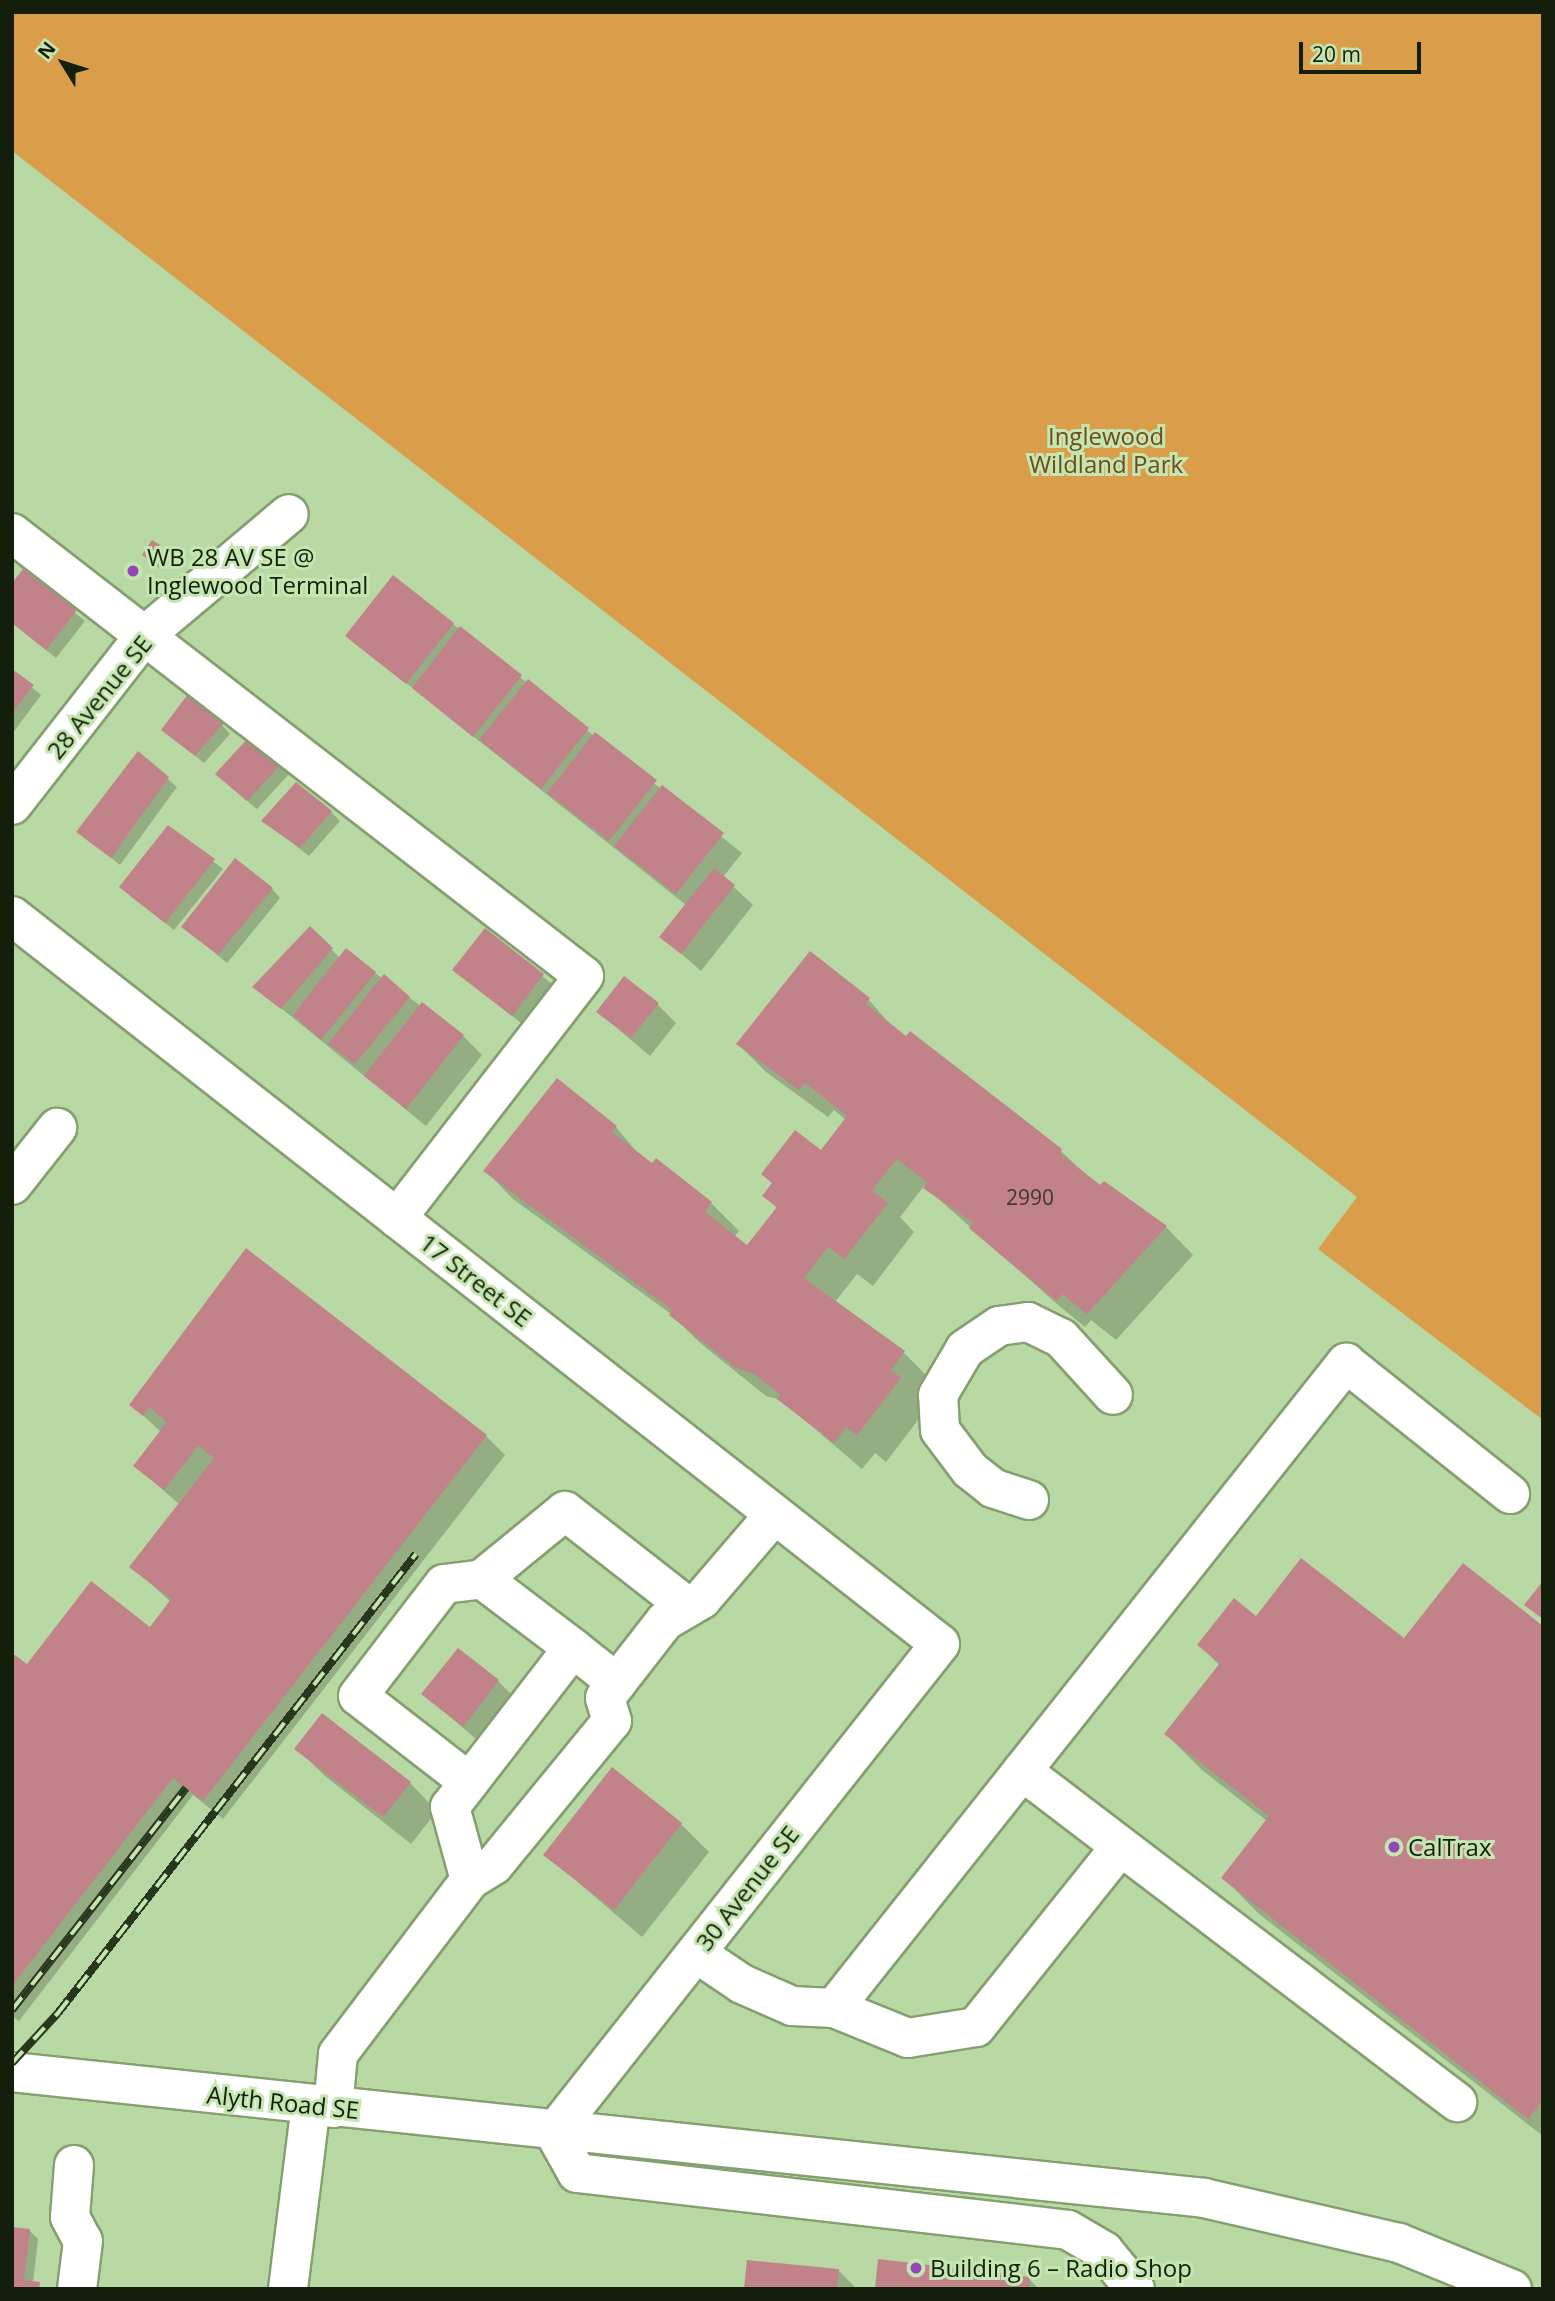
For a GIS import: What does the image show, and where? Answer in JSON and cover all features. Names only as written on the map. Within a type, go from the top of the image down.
[{"type":"street","name":"28 Avenue SE","points":[[12,805],[144,636],[289,514]]},
{"type":"street","points":[[12,533],[584,976],[397,1218]]},
{"type":"street","name":"17 Street SE","points":[[12,916],[940,1644]]},
{"type":"street","points":[[12,1185],[57,1128]]},
{"type":"street","points":[[1029,1500],[993,1488],[970,1470],[940,1430],[938,1395],[965,1349],[999,1326],[1028,1322],[1061,1338],[1113,1395]]},
{"type":"street","points":[[834,2008],[1346,1363],[1510,1494]]},
{"type":"street","points":[[469,1783],[358,1696],[444,1584],[482,1579],[565,1511],[688,1607]]},
{"type":"street","points":[[288,2289],[322,2107],[338,2054],[470,1880],[494,1865],[612,1721],[605,1698],[665,1621],[702,1599],[774,1514]]},
{"type":"street","points":[[482,1579],[617,1683]]},
{"type":"street","name":"30 Avenue SE","points":[[554,2132],[940,1644]]},
{"type":"street","points":[[470,1880],[450,1807],[573,1648]]},
{"type":"street","points":[[1021,1771],[1457,2102]]},
{"type":"street","points":[[696,1953],[742,1984],[792,2006],[834,2008],[908,2038],[976,2027],[1119,1847]]},
{"type":"street","name":"Alyth Road SE","points":[[12,2072],[554,2132],[695,2142],[1204,2198],[1399,2243],[1512,2289]]},
{"type":"street","points":[[554,2132],[577,2173],[1068,2230],[1104,2251],[1135,2289]]},
{"type":"street","points":[[74,2165],[70,2217],[83,2241],[77,2289]]},
{"type":"green space","name":"Inglewood Wildland Park","points":[[12,12],[1543,12],[1543,1420],[1318,1249],[1357,1197],[12,151]]},
{"type":"building","points":[[152,540],[160,545],[149,560],[142,555]]},
{"type":"building","points":[[23,569],[77,610],[46,650],[12,623],[12,583]]},
{"type":"building","points":[[393,575],[454,623],[406,684],[345,636]]},
{"type":"building","points":[[460,626],[522,675],[473,737],[412,688]]},
{"type":"building","points":[[12,669],[34,685],[12,713]]},
{"type":"building","points":[[528,679],[589,728],[541,789],[479,740]]},
{"type":"building","points":[[188,694],[223,724],[195,756],[161,730]]},
{"type":"building","points":[[595,732],[657,780],[609,841],[547,793]]},
{"type":"building","points":[[249,737],[281,764],[247,801],[215,774]]},
{"type":"building","points":[[138,751],[169,777],[111,858],[76,832]]},
{"type":"building","points":[[296,782],[332,811],[300,848],[261,821]]},
{"type":"building","points":[[662,785],[724,833],[676,894],[614,846]]},
{"type":"building","points":[[168,825],[215,859],[165,923],[119,887]]},
{"type":"building","points":[[235,858],[273,888],[218,955],[181,927]]},
{"type":"building","points":[[714,868],[735,885],[681,954],[659,937]]},
{"type":"building","points":[[310,926],[333,948],[281,1009],[252,987]]},
{"type":"building","points":[[485,928],[544,974],[512,1016],[452,970]]},
{"type":"building","points":[[346,948],[376,972],[321,1040],[293,1015]]},
{"type":"building","points":[[810,951],[870,998],[866,1004],[906,1036],[910,1031],[1062,1149],[1060,1153],[1100,1185],[1104,1181],[1167,1226],[1087,1314],[1062,1294],[1057,1301],[1027,1277],[969,1228],[973,1223],[923,1188],[927,1182],[897,1159],[872,1190],[888,1203],[844,1259],[828,1247],[804,1278],[905,1351],[891,1370],[901,1378],[857,1435],[846,1427],[834,1443],[777,1399],[781,1395],[753,1373],[736,1368],[669,1315],[672,1310],[483,1171],[557,1078],[617,1126],[612,1132],[652,1163],[656,1158],[712,1202],[705,1212],[747,1245],[777,1207],[762,1196],[772,1183],[761,1174],[795,1130],[821,1150],[847,1116],[805,1083],[799,1090],[736,1044]]},
{"type":"building","points":[[384,974],[410,997],[355,1064],[328,1044]]},
{"type":"building","points":[[624,976],[659,1003],[631,1038],[596,1012]]},
{"type":"building","points":[[422,1002],[464,1035],[406,1109],[364,1076]]},
{"type":"building","points":[[246,1248],[487,1435],[203,1801],[173,1778],[12,1986],[12,1653],[27,1664],[91,1581],[150,1627],[171,1599],[129,1567],[214,1458],[198,1446],[164,1490],[133,1466],[167,1422],[149,1407],[143,1416],[129,1405]]},
{"type":"building","name":"CalTrax","points":[[1301,1558],[1404,1638],[1463,1563],[1543,1626],[1543,2100],[1528,2119],[1221,1878],[1269,1816],[1164,1734],[1220,1663],[1197,1645],[1234,1598],[1256,1616]]},
{"type":"building","points":[[1543,1581],[1543,1619],[1524,1605]]},
{"type":"building","points":[[458,1648],[499,1680],[463,1727],[421,1694]]},
{"type":"building","points":[[322,1713],[411,1782],[383,1817],[294,1749]]},
{"type":"building","points":[[612,1767],[682,1823],[614,1910],[543,1855]]},
{"type":"building","points":[[12,2227],[30,2229],[24,2280],[40,2282],[39,2289],[12,2289]]},
{"type":"building","name":"Building 6 – Radio Shop","points":[[878,2259],[1030,2277],[1029,2289],[875,2289]]},
{"type":"building","points":[[747,2260],[839,2269],[837,2289],[744,2289]]},
{"type":"railway","points":[[12,2063],[58,2013],[416,1554]]},
{"type":"railway","points":[[12,2010],[186,1788]]},
{"type":"place","name":"WB 28 AV SE @ Inglewood Terminal","points":[[133,571]]},
{"type":"place","name":"CalTrax","points":[[1394,1847]]},
{"type":"place","name":"Building 6 – Radio Shop","points":[[916,2268]]}]
